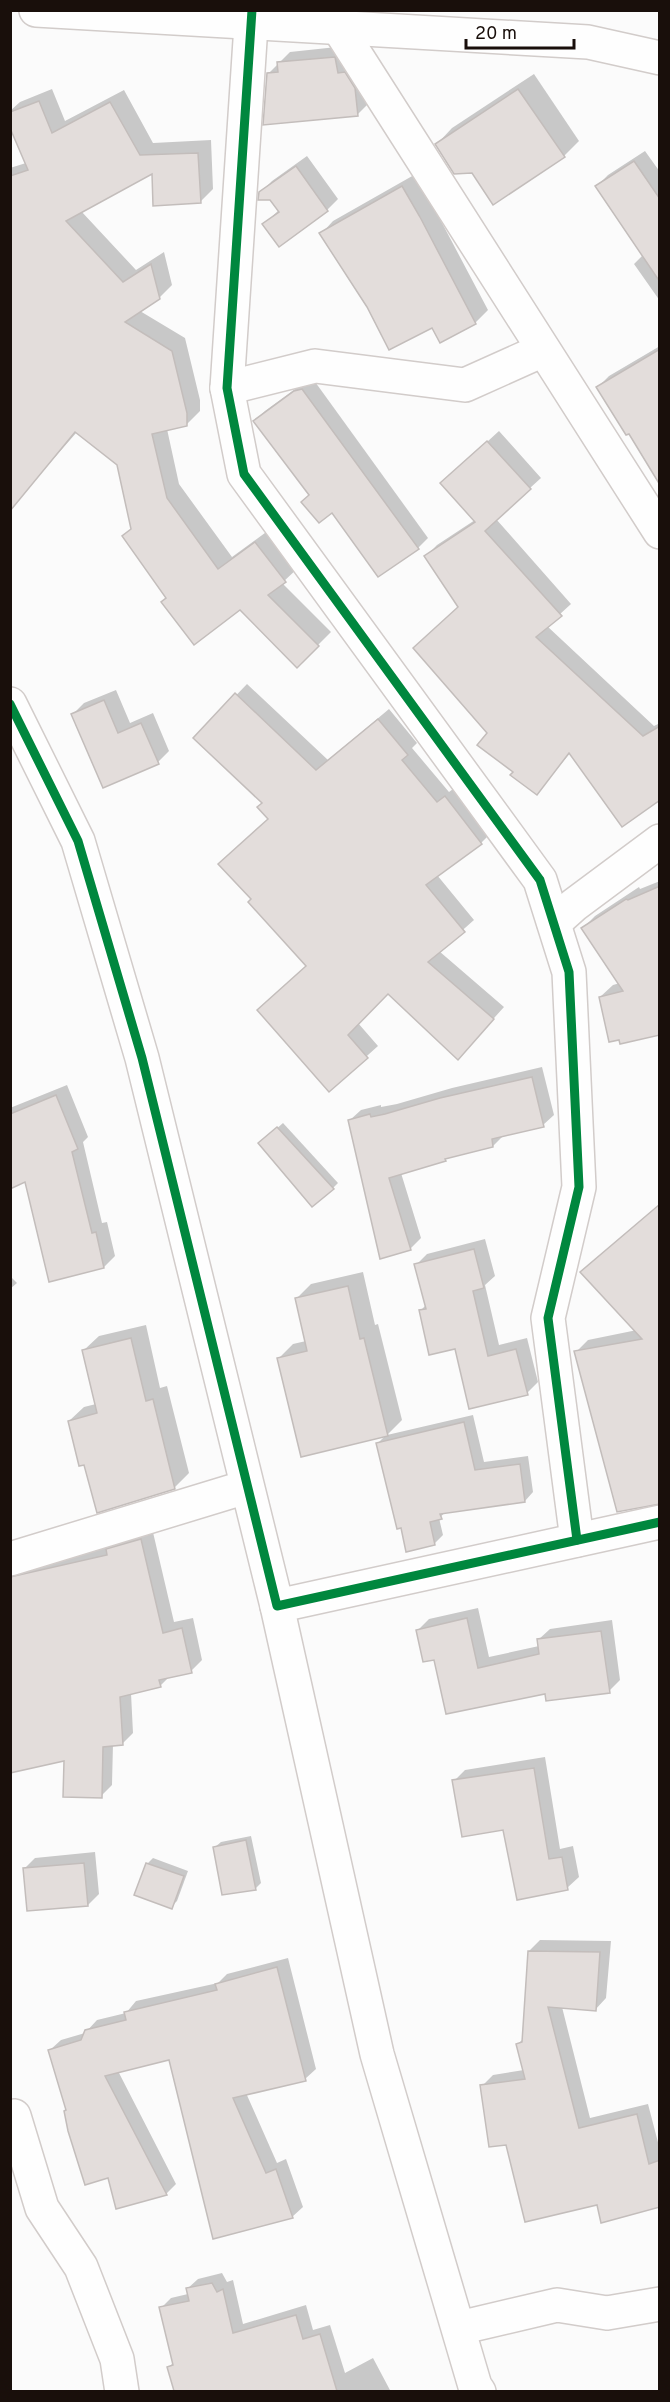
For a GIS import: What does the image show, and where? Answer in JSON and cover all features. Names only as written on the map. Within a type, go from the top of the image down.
[{"type":"street","points":[[36,10],[248,14],[338,27],[511,24],[660,58]]},
{"type":"street","points":[[248,14],[227,388],[244,474],[540,880],[569,972],[579,1187],[548,1318],[577,1540]]},
{"type":"street","points":[[338,27],[660,532]]},
{"type":"street","points":[[227,388],[315,366],[465,384],[543,350]]},
{"type":"street","points":[[10,704],[78,841],[142,1058],[277,1606],[376,2054],[479,2391]]},
{"type":"street","points":[[554,923],[574,905],[660,841]]},
{"type":"street","points":[[10,1559],[246,1487]]},
{"type":"street","points":[[277,1606],[660,1522]]},
{"type":"street","points":[[12,2112],[42,2208],[81,2267],[117,2359],[122,2391]]},
{"type":"street","points":[[459,2328],[557,2305],[607,2313],[660,2304]]},
{"type":"building","points":[[335,57],[338,73],[345,72],[355,88],[358,116],[263,125],[267,73],[278,72],[277,62]]},
{"type":"building","points":[[518,89],[565,157],[493,205],[472,173],[454,174],[435,144]]},
{"type":"building","points":[[39,101],[52,133],[110,102],[140,155],[198,153],[201,203],[153,206],[152,174],[66,221],[123,282],[151,264],[160,299],[125,322],[172,351],[187,413],[187,426],[152,434],[167,498],[218,569],[255,542],[286,582],[268,595],[319,646],[297,668],[240,610],[194,645],[161,602],[166,598],[122,536],[131,529],[117,465],[75,432],[10,511],[10,176],[28,170],[10,128],[10,112]]},
{"type":"building","points":[[634,161],[660,199],[660,282],[595,186]]},
{"type":"building","points":[[296,166],[328,211],[279,247],[262,224],[279,212],[270,200],[258,200],[259,192]]},
{"type":"building","points":[[402,186],[476,324],[440,343],[432,328],[389,350],[367,307],[319,233]]},
{"type":"building","points":[[660,349],[660,485],[629,434],[626,435],[596,387]]},
{"type":"building","points":[[302,389],[419,549],[378,577],[332,513],[319,523],[301,502],[309,495],[253,421],[294,391]]},
{"type":"building","points":[[487,441],[531,489],[485,531],[562,616],[536,637],[643,736],[660,726],[660,800],[622,827],[569,753],[537,795],[510,775],[513,772],[477,745],[487,733],[413,648],[458,607],[424,556],[475,522],[440,483]]},
{"type":"building","points":[[235,693],[316,770],[378,719],[408,755],[402,760],[437,802],[445,796],[482,844],[426,885],[465,932],[428,962],[494,1019],[458,1060],[388,994],[348,1035],[368,1058],[329,1092],[257,1010],[306,966],[248,902],[251,899],[218,864],[268,819],[257,807],[262,803],[193,738]]},
{"type":"building","points":[[104,700],[118,733],[141,723],[159,764],[103,788],[71,714]]},
{"type":"building","points":[[660,886],[660,1035],[620,1044],[619,1040],[609,1042],[599,997],[623,991],[581,928],[626,899]]},
{"type":"building","points":[[532,1077],[544,1127],[492,1139],[493,1147],[445,1159],[446,1161],[389,1178],[411,1250],[380,1259],[348,1120],[370,1114],[371,1117],[385,1114],[440,1098]]},
{"type":"building","points":[[56,1095],[78,1149],[72,1152],[92,1233],[96,1232],[104,1268],[49,1282],[25,1182],[10,1189],[10,1114]]},
{"type":"building","points":[[277,1127],[334,1189],[312,1207],[258,1143]]},
{"type":"building","points":[[660,1204],[660,1504],[617,1512],[574,1351],[642,1339],[580,1272]]},
{"type":"building","points":[[474,1249],[484,1288],[473,1291],[488,1356],[516,1349],[528,1395],[469,1409],[455,1349],[429,1355],[419,1310],[426,1309],[414,1264]]},
{"type":"building","points":[[348,1286],[360,1339],[364,1338],[388,1436],[301,1457],[277,1358],[307,1351],[295,1298]]},
{"type":"building","points":[[131,1338],[146,1401],[153,1399],[175,1489],[97,1513],[84,1465],[79,1466],[68,1421],[97,1413],[82,1350]]},
{"type":"building","points":[[464,1422],[475,1470],[520,1464],[525,1502],[440,1514],[442,1519],[430,1522],[435,1545],[406,1552],[401,1528],[397,1529],[376,1443]]},
{"type":"building","points":[[141,1539],[163,1633],[182,1628],[192,1673],[159,1680],[161,1687],[120,1697],[123,1745],[103,1747],[102,1798],[63,1797],[64,1761],[10,1773],[10,1577],[107,1555],[106,1549]]},
{"type":"building","points":[[467,1618],[478,1668],[539,1654],[537,1639],[601,1631],[610,1693],[546,1701],[545,1694],[446,1714],[434,1660],[423,1662],[416,1630]]},
{"type":"building","points":[[534,1768],[549,1859],[562,1857],[568,1890],[517,1900],[503,1830],[462,1837],[452,1780]]},
{"type":"building","points":[[246,1840],[256,1890],[222,1895],[213,1847]]},
{"type":"building","points":[[84,1863],[88,1906],[27,1911],[23,1868]]},
{"type":"building","points":[[146,1863],[184,1876],[172,1909],[134,1895]]},
{"type":"building","points":[[528,1951],[600,1952],[596,2011],[548,2007],[579,2128],[637,2114],[649,2164],[660,2160],[660,2207],[601,2223],[597,2205],[525,2222],[506,2145],[489,2147],[480,2085],[525,2079],[516,2044],[522,2042]]},
{"type":"building","points":[[277,1967],[306,2081],[233,2098],[266,2173],[276,2169],[293,2218],[213,2239],[169,2060],[105,2076],[167,2195],[116,2209],[108,2178],[85,2185],[68,2131],[64,2111],[66,2110],[48,2050],[81,2040],[85,2030],[126,2020],[124,2012],[217,1990],[215,1984]]},
{"type":"building","points":[[212,2283],[217,2292],[223,2289],[233,2333],[296,2315],[303,2339],[320,2334],[337,2391],[174,2391],[167,2367],[173,2365],[159,2307],[189,2301],[186,2288]]},
{"type":"cycle path","points":[[252,10],[227,388],[244,474],[540,880],[569,972],[579,1187],[548,1318],[577,1540]]},
{"type":"cycle path","points":[[10,704],[78,841],[142,1058],[277,1606],[660,1522]]}]
